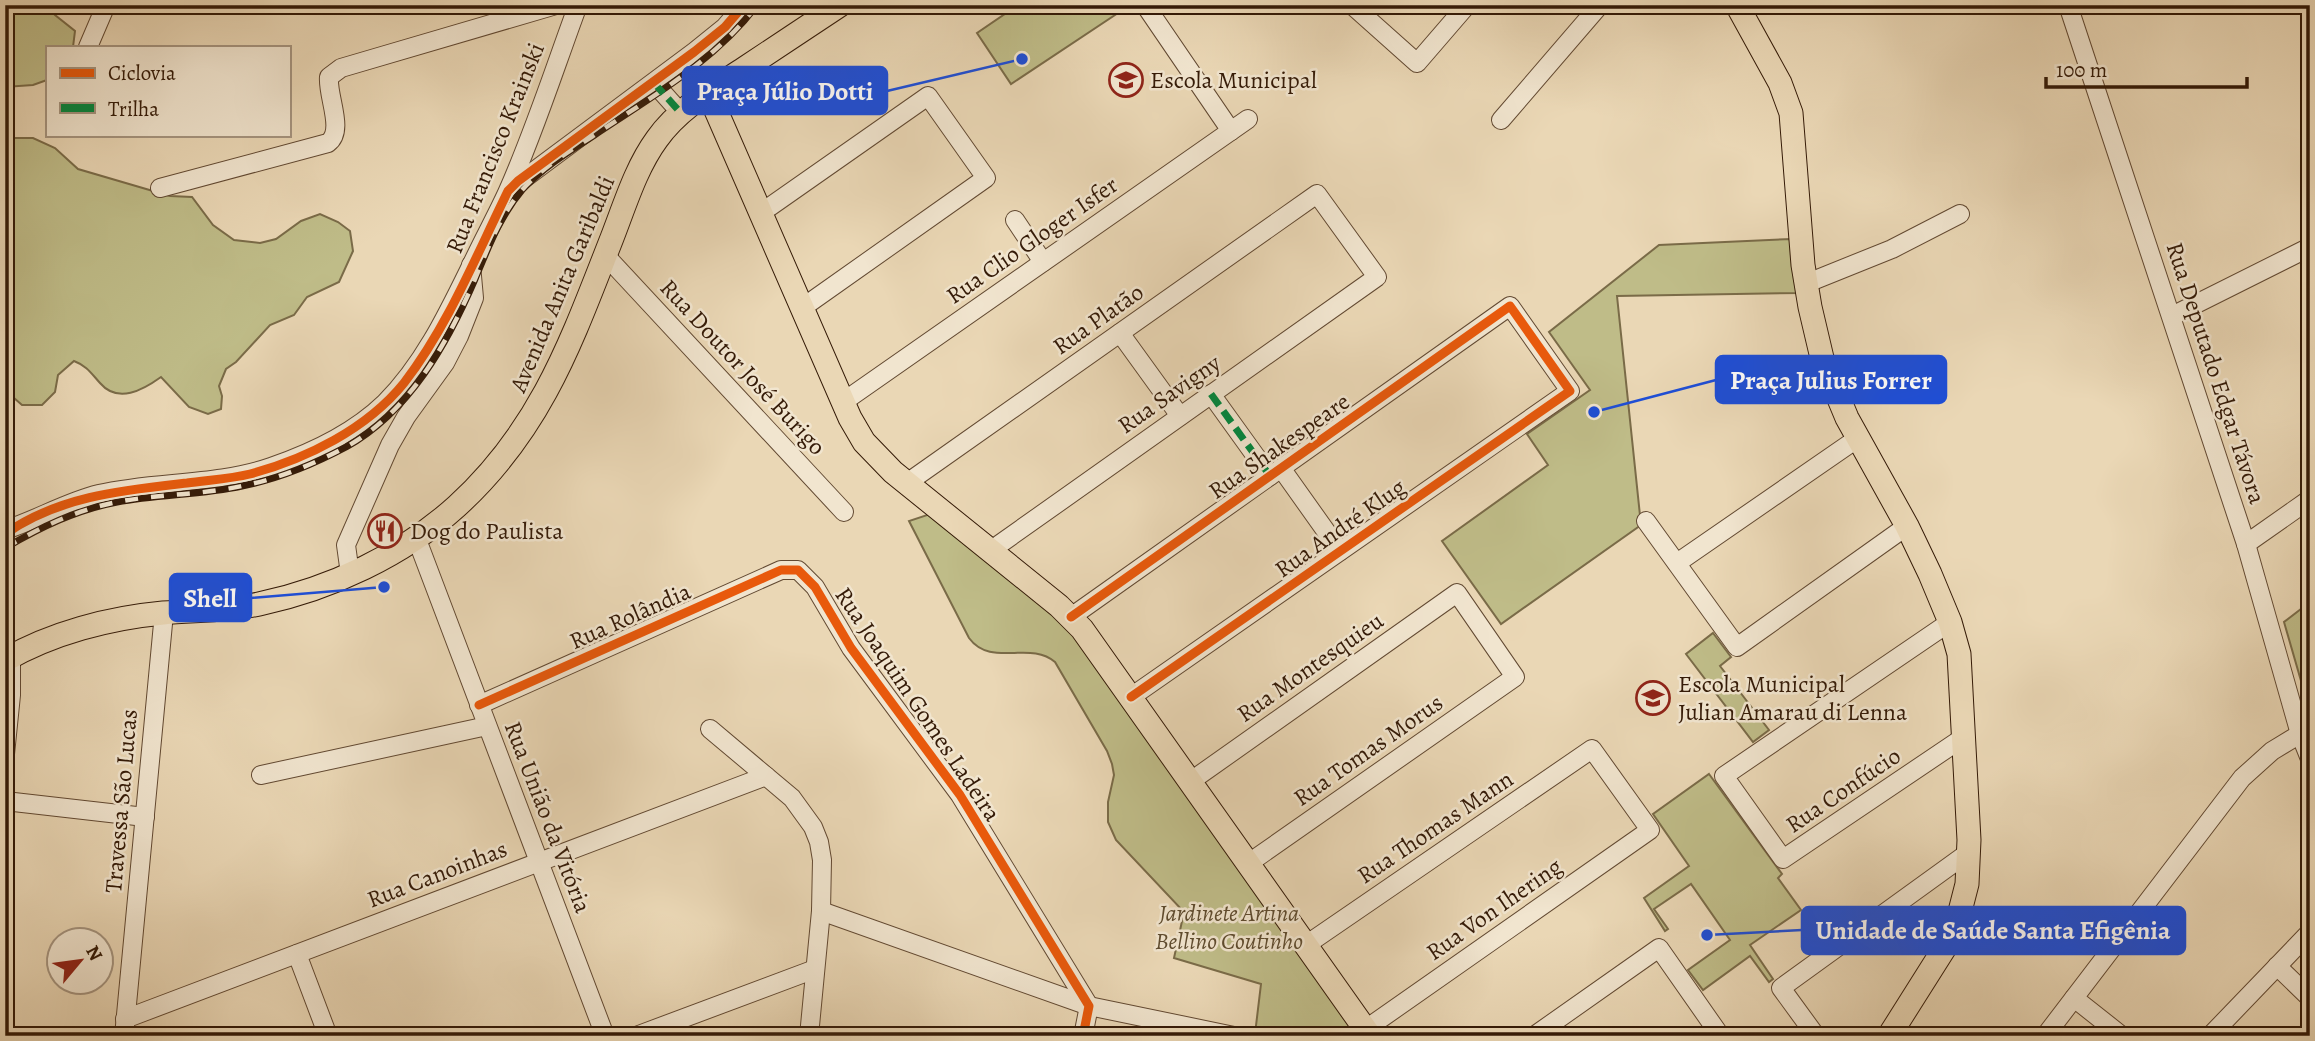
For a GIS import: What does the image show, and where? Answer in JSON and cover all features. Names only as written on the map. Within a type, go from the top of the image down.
[{"type":"main road","name":"Avenida Anita Garibaldi","points":[[8,659],[86,627],[113,620],[258,604],[303,592],[350,574],[393,552],[456,507],[498,463],[528,424],[563,359],[644,160],[655,141],[680,112],[840,5]]},
{"type":"main road","points":[[1737,5],[1780,83],[1791,113],[1805,284],[1822,358],[1838,399],[1907,526],[1951,622],[1959,654],[1969,852],[1967,884],[1957,923],[1949,941],[1889,1036]]},
{"type":"main road","points":[[708,92],[843,402],[864,442],[907,484],[1071,617],[1131,696],[1367,1034]]},
{"type":"street","points":[[88,46],[106,5]]},
{"type":"street","points":[[160,188],[328,143],[334,139],[337,131],[328,85],[329,77],[341,68],[556,5]]},
{"type":"street","name":"Rua Francisco Krainski","points":[[350,574],[346,545],[390,446],[406,417],[445,363],[459,336],[474,298],[471,265],[508,191],[578,5]]},
{"type":"street","points":[[508,191],[710,39],[744,5]]},
{"type":"street","points":[[1145,5],[1231,131]]},
{"type":"street","points":[[1352,5],[1417,63],[1467,5]]},
{"type":"street","points":[[1501,120],[1600,5]]},
{"type":"street","name":"Rua Deputado Edgar Távora","points":[[2068,5],[2246,544],[2300,734],[2310,759]]},
{"type":"street","points":[[654,83],[680,112]]},
{"type":"street","points":[[761,213],[928,96],[986,178],[802,307]]},
{"type":"street","name":"Rua Clio Gloger Isfer","points":[[843,402],[1248,119]]},
{"type":"street","name":"Rua Platão","points":[[907,484],[1317,194],[1377,277]]},
{"type":"street","points":[[1805,284],[1892,249],[1960,214]]},
{"type":"street","points":[[1015,220],[1043,262]]},
{"type":"street","points":[[2172,316],[2310,247]]},
{"type":"street","name":"Rua Doutor José Burigo","points":[[605,255],[844,512]]},
{"type":"street","points":[[5,530],[57,508],[100,494],[248,474],[296,458],[344,434],[367,419],[403,383],[431,342],[471,265]]},
{"type":"street","name":"Rua Savigny","points":[[990,551],[1377,277]]},
{"type":"street","name":"Rua André Klug","points":[[1131,696],[1570,391],[1510,306]]},
{"type":"street","name":"Rua Shakespeare","points":[[1071,617],[1510,306]]},
{"type":"street","points":[[1120,333],[1180,416]]},
{"type":"street","points":[[1211,394],[1340,551]]},
{"type":"street","points":[[1677,563],[1858,438]]},
{"type":"street","points":[[2246,544],[2310,499]]},
{"type":"street","points":[[1646,521],[1737,647],[1907,526]]},
{"type":"street","name":"Rua União da Vitória","points":[[416,537],[605,1036]]},
{"type":"street","name":"Rua Rolândia","points":[[479,705],[781,570],[799,570]]},
{"type":"street","name":"Rua Joaquim Gomes Ladeira","points":[[799,570],[815,587],[851,648],[953,785],[1089,1006]]},
{"type":"street","name":"Rua Tomas Morus","points":[[1249,863],[1515,677],[1457,593]]},
{"type":"street","name":"Rua Montesquieu","points":[[1191,781],[1457,593]]},
{"type":"street","name":"Travessa São Lucas","points":[[124,1027],[164,613]]},
{"type":"street","name":"Rua Confúcio","points":[[1951,622],[1724,776],[1783,859],[1964,737]]},
{"type":"street","points":[[5,754],[10,695],[8,659]]},
{"type":"street","points":[[261,775],[487,726]]},
{"type":"street","points":[[710,729],[792,798],[813,827],[819,842],[822,860],[821,911],[809,1036]]},
{"type":"street","points":[[2045,1036],[2242,778],[2272,751],[2300,734]]},
{"type":"street","name":"Rua Von Ihering","points":[[1367,1034],[1650,830],[1592,749]]},
{"type":"street","name":"Rua Thomas Mann","points":[[1306,945],[1592,749]]},
{"type":"street","name":"Rua Canoinhas","points":[[124,1027],[297,954],[766,776]]},
{"type":"street","points":[[5,801],[145,817]]},
{"type":"street","points":[[1816,1036],[1781,988],[1969,852]]},
{"type":"street","points":[[821,911],[1089,1006],[1234,1036]]},
{"type":"street","points":[[2210,1036],[2310,932]]},
{"type":"street","points":[[1534,1036],[1659,948],[1713,1033]]},
{"type":"street","points":[[297,954],[328,1036]]},
{"type":"street","points":[[2277,966],[2310,998]]},
{"type":"street","points":[[636,1036],[815,970]]},
{"type":"street","points":[[2074,998],[2122,1036]]},
{"type":"street","points":[[1083,1036],[1089,1006]]},
{"type":"green space","points":[[5,5],[47,5],[75,31],[73,46],[46,46],[46,80],[33,85],[5,87]]},
{"type":"green space","points":[[1018,5],[1117,5],[1121,11],[1011,84],[977,33]]},
{"type":"green space","points":[[5,132],[13,138],[33,138],[55,148],[78,169],[170,196],[192,197],[213,225],[234,240],[260,243],[276,239],[301,221],[320,214],[350,231],[353,251],[339,282],[307,297],[294,315],[270,325],[236,362],[226,369],[219,386],[222,396],[221,409],[208,414],[189,407],[161,377],[139,390],[115,393],[74,361],[58,375],[55,392],[42,405],[22,405],[5,390]]},
{"type":"green space","points":[[1791,239],[1799,293],[1617,296],[1641,525],[1501,624],[1442,541],[1548,465],[1527,434],[1590,390],[1549,332],[1659,245]]},
{"type":"green space","name":"Jardinete Artina Bellino Coutinho","points":[[930,514],[1068,626],[1357,1036],[1255,1034],[1261,984],[1174,958],[1184,912],[1116,840],[1108,822],[1108,802],[1114,775],[1107,751],[1055,662],[1034,653],[988,651],[978,647],[969,638],[909,521]]},
{"type":"green space","points":[[2310,602],[2310,712],[2284,622]]},
{"type":"green space","points":[[1713,633],[1731,657],[1720,666],[1769,730],[1753,742],[1686,654]]},
{"type":"green space","points":[[1709,774],[1782,874],[1778,878],[1801,910],[1750,945],[1773,979],[1769,982],[1750,956],[1703,990],[1688,970],[1730,940],[1691,884],[1654,909],[1668,929],[1665,931],[1644,898],[1689,866],[1653,814]]},
{"type":"railway","points":[[5,548],[59,520],[102,505],[132,499],[227,489],[269,479],[321,459],[369,432],[408,395],[439,351],[501,221],[522,190],[556,161],[702,61],[757,5]]},
{"type":"marked path","points":[[654,83],[680,112]]},
{"type":"marked path","points":[[1211,394],[1270,476]]},
{"type":"cycle path","points":[[5,534],[47,511],[93,497],[235,477],[271,468],[314,451],[354,428],[389,400],[420,361],[461,290],[508,191],[694,52],[725,27],[744,5]]},
{"type":"cycle path","points":[[1071,617],[1510,306],[1570,391],[1131,697]]},
{"type":"cycle path","points":[[479,705],[781,570],[798,570],[815,587],[851,648],[960,795],[1089,1006],[1083,1036]]},
{"type":"place","name":"Praça Júlio Dotti","points":[[1022,59]]},
{"type":"place","name":"Escola Municipal","points":[[1126,80]]},
{"type":"place","name":"Praça Julius Forrer","points":[[1594,412]]},
{"type":"place","name":"Dog do Paulista","points":[[385,531]]},
{"type":"place","name":"Shell","points":[[384,587]]},
{"type":"place","name":"Escola Municipal Julian Amarau di Lenna","points":[[1653,698]]},
{"type":"place","name":"Unidade de Saúde Santa Efigênia","points":[[1707,935]]}]
